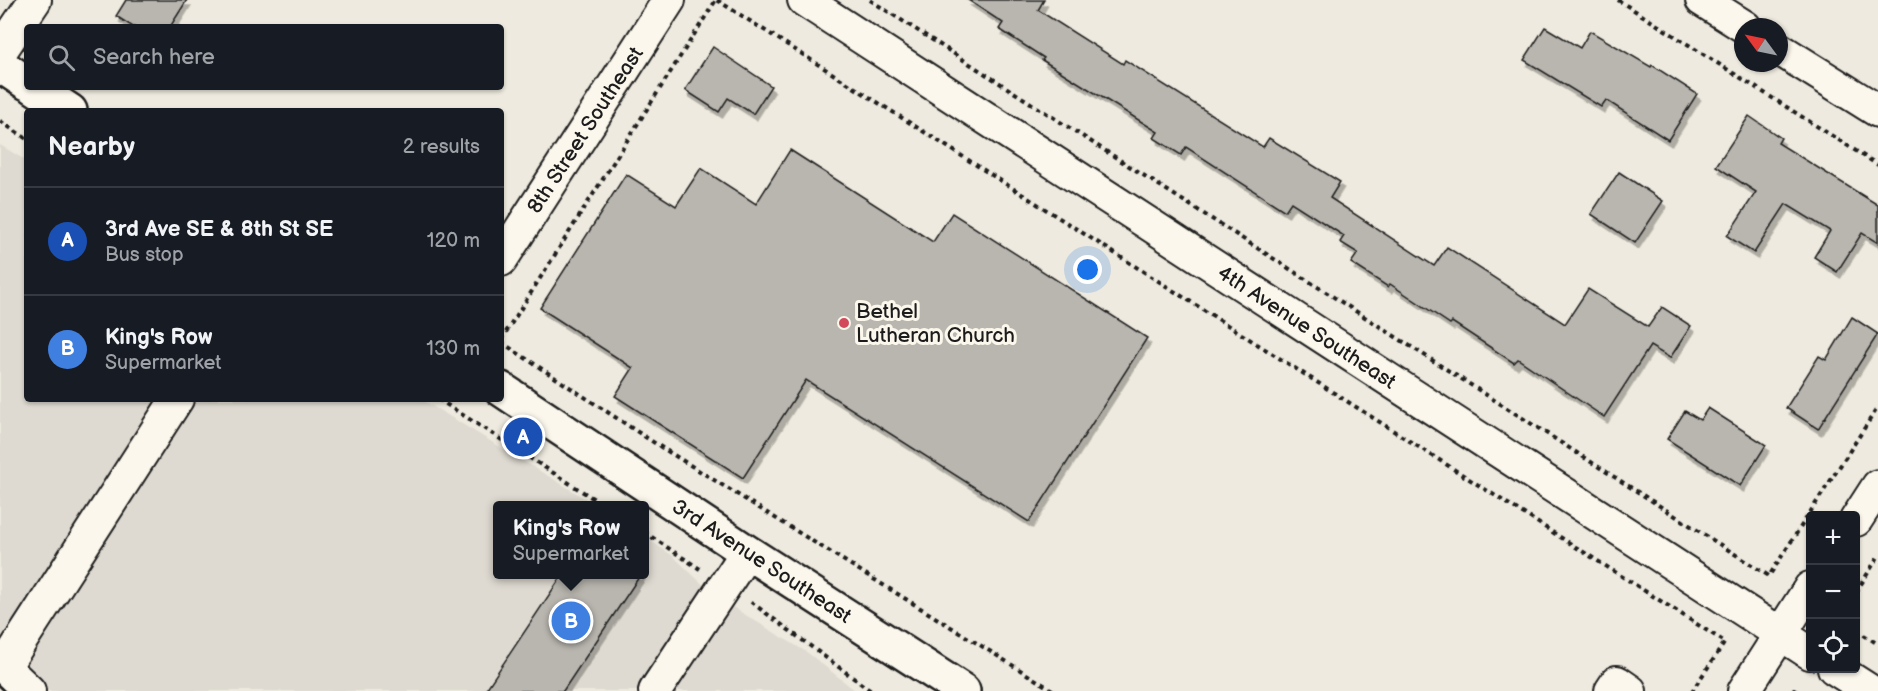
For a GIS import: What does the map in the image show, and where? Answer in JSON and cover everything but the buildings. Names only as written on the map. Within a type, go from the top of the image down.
[{"type":"main road","points":[[0,65],[24,81]]},
{"type":"main road","points":[[38,90],[66,108]]},
{"type":"main road","name":"3rd Avenue Southeast","points":[[504,391],[747,552],[963,691]]},
{"type":"street","points":[[0,52],[35,0]]},
{"type":"street","name":"8th Street Southeast","points":[[504,255],[669,0]]},
{"type":"street","name":"4th Avenue Southeast","points":[[804,0],[1806,650]]},
{"type":"street","points":[[1702,0],[1734,20]]},
{"type":"street","points":[[1788,55],[1878,111]]},
{"type":"street","points":[[29,691],[4,667],[175,402]]},
{"type":"street","points":[[1860,514],[1878,486]]},
{"type":"street","points":[[655,691],[747,552]]},
{"type":"street","points":[[1744,691],[1806,594]]},
{"type":"street","points":[[1841,673],[1870,691]]},
{"type":"street","points":[[1611,691],[1617,682],[1630,691]]},
{"type":"path","points":[[504,336],[716,0],[1725,642],[1692,691]]},
{"type":"path","points":[[870,0],[1769,576],[1878,407]]},
{"type":"path","points":[[1618,0],[1878,165]]},
{"type":"path","points":[[0,121],[24,137]]},
{"type":"path","points":[[504,343],[656,444],[1054,691]]},
{"type":"path","points":[[443,402],[597,501]]},
{"type":"path","points":[[649,535],[756,605],[871,691]]},
{"type":"path","points":[[1860,586],[1878,557]]},
{"type":"path","points":[[1860,633],[1878,644]]},
{"type":"shaded area","points":[[0,145],[24,159],[24,402],[426,402],[589,501],[493,501],[493,579],[649,579],[649,540],[673,556],[716,597],[808,653],[856,691],[0,691]]},
{"type":"place","name":"Bethel Lutheran Church","points":[[844,323]]},
{"type":"place","name":"3rd Ave SE & 8th St SE","points":[[523,437]]},
{"type":"place","name":"King's Row","points":[[571,621]]}]
